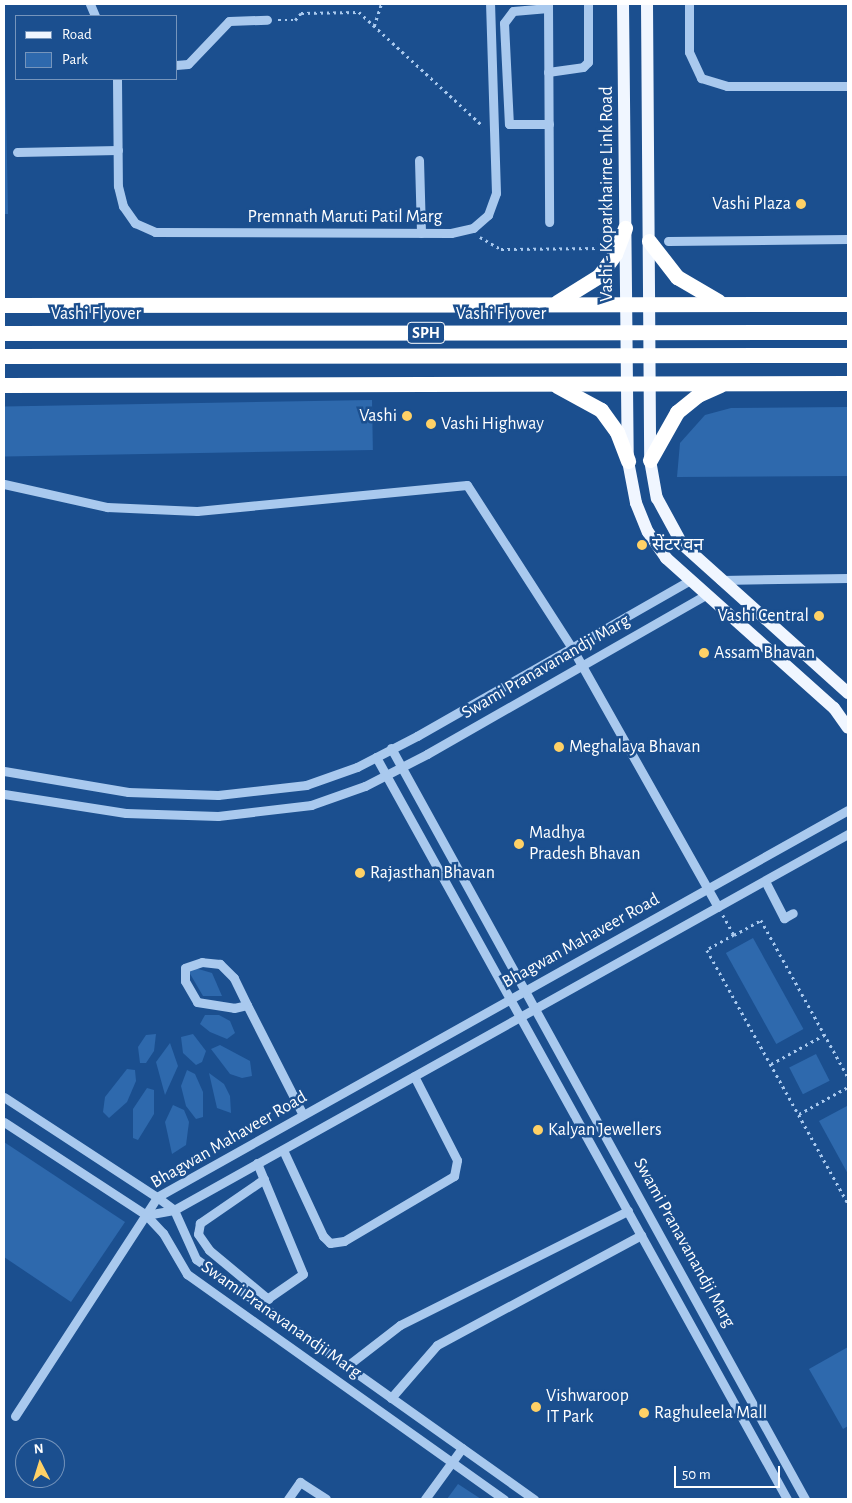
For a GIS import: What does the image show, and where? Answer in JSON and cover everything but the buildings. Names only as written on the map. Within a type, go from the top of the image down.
[{"type":"highway","points":[[551,304],[577,294],[599,276],[617,248],[625,228]]},
{"type":"highway","points":[[649,241],[677,277],[700,294],[726,304]]},
{"type":"highway","points":[[4,305],[848,304]]},
{"type":"highway","name":"Vashi Flyover","points":[[4,333],[848,332]]},
{"type":"highway","name":"SPH","points":[[4,356],[848,355]]},
{"type":"highway","points":[[552,383],[601,410],[617,432],[628,461]]},
{"type":"highway","points":[[650,460],[677,412],[698,395],[726,383]]},
{"type":"highway","points":[[4,385],[848,383]]},
{"type":"main road","name":"Vashi - Koparkhairne Link Road","points":[[623,4],[628,461],[648,532],[666,558],[834,708],[848,728]]},
{"type":"main road","points":[[648,4],[650,460],[666,522],[718,580],[794,644],[848,693]]},
{"type":"main road","points":[[781,660],[794,644]]},
{"type":"street","points":[[473,228],[488,215],[496,193],[490,4]]},
{"type":"street","points":[[548,72],[583,67],[588,62],[588,4]]},
{"type":"street","points":[[689,4],[689,52],[702,78],[727,86],[848,86]]},
{"type":"street","points":[[549,124],[509,124],[504,23],[513,11],[548,6],[549,124],[549,222]]},
{"type":"street","points":[[178,64],[188,64],[229,21],[267,20]]},
{"type":"street","name":"Premnath Maruti Patil Marg","points":[[117,80],[118,150],[123,206],[135,223],[156,232],[420,233],[473,228]]},
{"type":"street","points":[[17,152],[118,150]]},
{"type":"street","points":[[419,160],[420,233]]},
{"type":"street","points":[[668,241],[848,239]]},
{"type":"street","points":[[4,484],[107,507],[197,511],[467,485],[572,648],[718,907]]},
{"type":"street","points":[[718,580],[848,578]]},
{"type":"street","name":"Swami Pranavanandji Marg","points":[[4,771],[128,792],[218,795],[306,785],[376,757],[690,580]]},
{"type":"street","name":"Swami Pranavanandji Marg","points":[[4,794],[126,813],[263,814],[311,805],[386,776],[707,594]]},
{"type":"street","name":"Swami Pranavanandji Marg","points":[[391,748],[805,1499]]},
{"type":"street","name":"Swami Pranavanandji Marg","points":[[376,757],[787,1499]]},
{"type":"street","name":"Bhagwan Mahaveer Road","points":[[146,1215],[156,1197],[848,810]]},
{"type":"street","name":"Bhagwan Mahaveer Road","points":[[146,1215],[174,1210],[848,834]]},
{"type":"street","points":[[765,881],[784,918],[793,913]]},
{"type":"street","points":[[247,1005],[234,1008],[197,1002],[185,981],[185,968],[202,962],[220,964],[234,978],[303,1115]]},
{"type":"street","points":[[283,1150],[323,1236],[330,1243],[344,1241],[454,1176],[457,1160],[414,1076]]},
{"type":"street","points":[[566,1099],[581,1091]]},
{"type":"street","name":"Swami Pranavanandji Marg","points":[[4,1097],[174,1210],[196,1259],[534,1499]]},
{"type":"street","name":"Swami Pranavanandji Marg","points":[[4,1122],[146,1215],[163,1233],[187,1274],[504,1499]]},
{"type":"street","points":[[257,1163],[303,1274],[260,1304]]},
{"type":"street","points":[[264,1179],[200,1223],[198,1234],[209,1250],[268,1299]]},
{"type":"street","points":[[347,1366],[400,1325],[628,1211]]},
{"type":"street","points":[[15,1416],[146,1215]]},
{"type":"street","points":[[391,1398],[437,1345],[641,1234]]},
{"type":"street","points":[[661,1271],[676,1262]]},
{"type":"street","points":[[425,1499],[462,1448]]},
{"type":"street","points":[[779,1484],[794,1476]]},
{"type":"street","points":[[288,1499],[300,1482],[326,1499]]},
{"type":"path","points":[[374,26],[381,4]]},
{"type":"path","points":[[267,20],[295,20],[301,13],[359,12],[495,138]]},
{"type":"path","points":[[473,228],[484,241],[502,249],[617,248]]},
{"type":"path","points":[[718,907],[734,935]]},
{"type":"path","points":[[848,1077],[761,920],[707,950],[848,1203]]},
{"type":"path","points":[[771,1064],[824,1035]]},
{"type":"path","points":[[799,1114],[848,1087]]},
{"type":"green space","points":[[4,4],[8,214],[4,214]]},
{"type":"green space","points":[[372,400],[373,450],[5,456],[4,406]]},
{"type":"green space","points":[[848,407],[848,476],[677,477],[680,443],[705,415],[731,408]]},
{"type":"green space","points":[[753,938],[803,1029],[776,1044],[726,953]]},
{"type":"green space","points":[[195,968],[212,973],[222,996],[203,996],[189,972]]},
{"type":"green space","points":[[205,1015],[219,1015],[230,1021],[235,1033],[227,1039],[210,1032],[200,1024]]},
{"type":"green space","points":[[156,1034],[154,1051],[146,1063],[140,1063],[138,1047],[146,1035]]},
{"type":"green space","points":[[193,1034],[206,1051],[202,1062],[196,1065],[183,1053],[181,1037]]},
{"type":"green space","points":[[170,1043],[178,1066],[165,1095],[156,1062]]},
{"type":"green space","points":[[220,1045],[250,1061],[252,1076],[242,1078],[230,1074],[211,1049]]},
{"type":"green space","points":[[816,1054],[830,1081],[803,1094],[789,1068]]},
{"type":"green space","points":[[127,1069],[135,1070],[136,1081],[127,1102],[109,1118],[103,1112],[105,1097]]},
{"type":"green space","points":[[187,1070],[195,1074],[203,1092],[203,1117],[196,1119],[186,1106],[181,1086]]},
{"type":"green space","points":[[209,1073],[224,1084],[230,1096],[231,1113],[217,1108]]},
{"type":"green space","points":[[147,1088],[154,1090],[154,1114],[138,1140],[133,1138],[133,1109]]},
{"type":"green space","points":[[173,1105],[184,1110],[189,1122],[186,1145],[172,1154],[165,1122]]},
{"type":"green space","points":[[847,1106],[848,1108],[848,1174],[819,1121]]},
{"type":"green space","points":[[4,1142],[125,1222],[71,1302],[4,1257]]},
{"type":"green space","points":[[848,1347],[848,1426],[843,1429],[809,1369]]},
{"type":"green space","points":[[458,1484],[481,1499],[447,1499]]},
{"type":"place","name":"Vashi Plaza","points":[[801,204]]},
{"type":"place","name":"Vashi","points":[[407,416]]},
{"type":"place","name":"Vashi Highway","points":[[431,424]]},
{"type":"place","name":"सेंटर वन","points":[[642,545]]},
{"type":"place","name":"Vashi Central","points":[[819,616]]},
{"type":"place","name":"Assam Bhavan","points":[[704,653]]},
{"type":"place","name":"Meghalaya Bhavan","points":[[559,747]]},
{"type":"place","name":"Madhya Pradesh Bhavan","points":[[519,844]]},
{"type":"place","name":"Rajasthan Bhavan","points":[[360,873]]},
{"type":"place","name":"Kalyan Jewellers","points":[[538,1130]]},
{"type":"place","name":"Vishwaroop IT Park","points":[[536,1407]]},
{"type":"place","name":"Raghuleela Mall","points":[[644,1413]]}]
